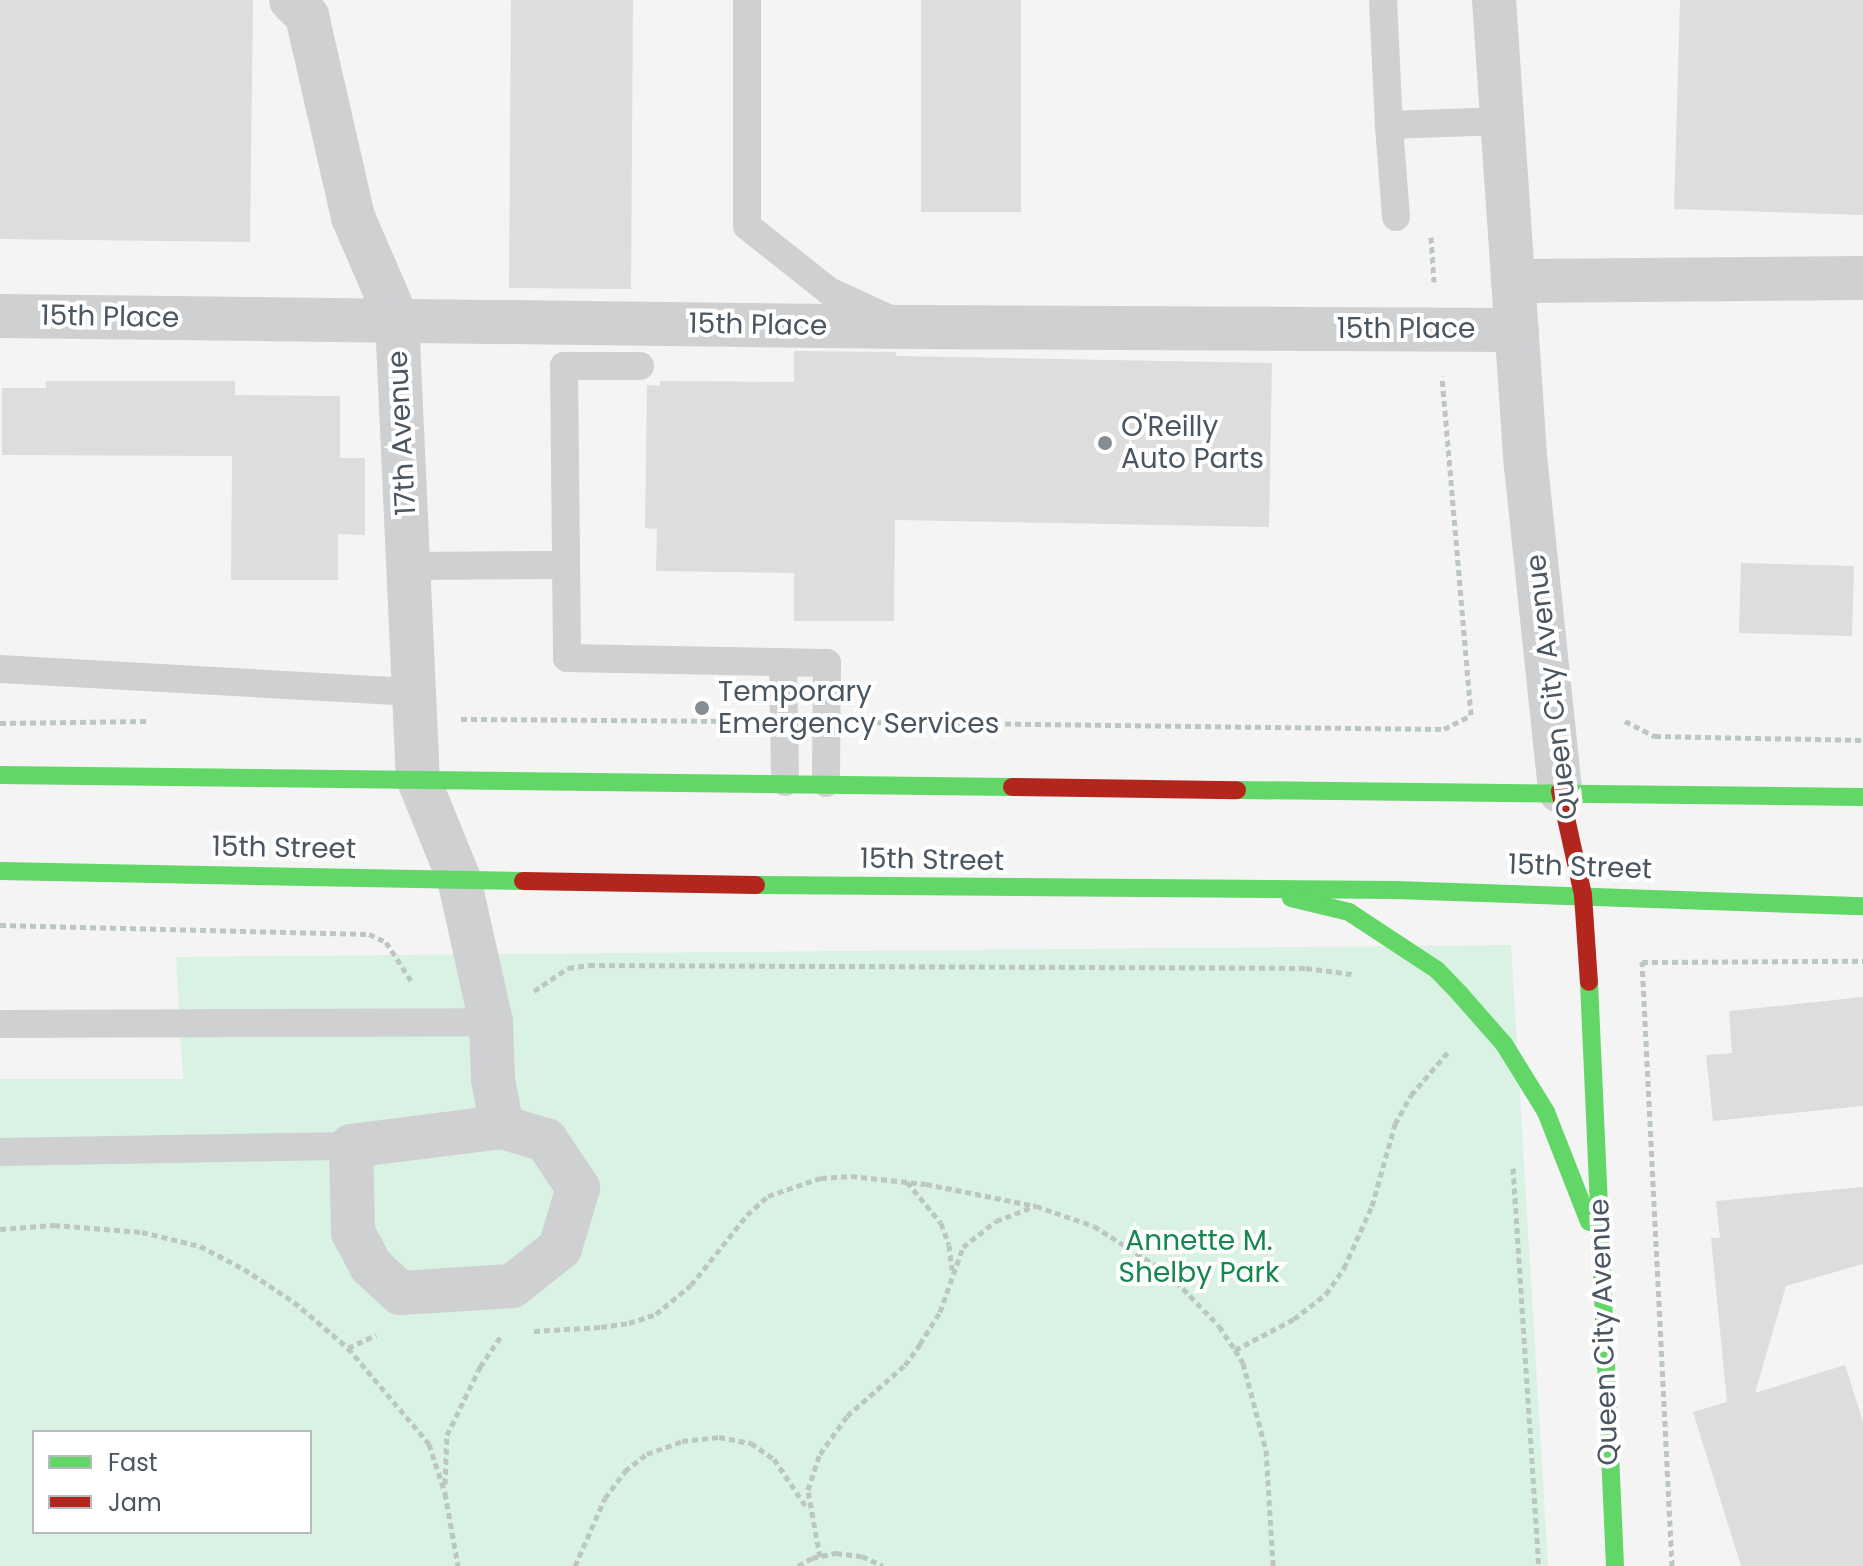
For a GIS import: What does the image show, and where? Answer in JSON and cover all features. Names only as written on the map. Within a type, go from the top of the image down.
[{"type":"main road","points":[[0,775],[1560,791],[1863,797]]},
{"type":"main road","name":"Queen City Avenue","points":[[1560,791],[1583,895],[1595,1064],[1600,1252],[1615,1566]]},
{"type":"main road","name":"15th Street","points":[[0,871],[939,889],[1249,888],[1583,895],[1863,906]]},
{"type":"main road","points":[[1249,888],[1349,912],[1437,970],[1504,1044],[1546,1112],[1600,1252]]},
{"type":"street","name":"17th Avenue","points":[[291,0],[307,16],[353,217],[397,319],[418,778],[459,879],[487,1008],[493,1080],[502,1127]]},
{"type":"street","name":"Queen City Avenue","points":[[1494,0],[1527,481],[1560,791]]},
{"type":"street","points":[[1513,281],[1863,278]]},
{"type":"street","name":"15th Place","points":[[0,316],[909,327],[1517,330]]},
{"type":"street","points":[[502,1127],[546,1140],[578,1188],[560,1248],[512,1286],[400,1293],[371,1266],[353,1232],[351,1146],[502,1127]]},
{"type":"lane","points":[[747,0],[747,226],[829,291],[909,327]]},
{"type":"lane","points":[[1383,0],[1396,217]]},
{"type":"lane","points":[[1389,125],[1502,121]]},
{"type":"lane","points":[[640,366],[564,366],[567,658],[827,663],[826,783]]},
{"type":"lane","points":[[408,566],[566,565]]},
{"type":"lane","points":[[783,662],[785,782]]},
{"type":"lane","points":[[0,669],[414,705]]},
{"type":"lane","points":[[0,1024],[487,1008]]},
{"type":"lane","points":[[0,1152],[351,1146]]},
{"type":"path","points":[[827,722],[1444,729],[1471,715],[1430,234]]},
{"type":"path","points":[[414,705],[784,722]]},
{"type":"path","points":[[0,723],[160,721]]},
{"type":"path","points":[[1625,721],[1655,736],[1863,740]]},
{"type":"path","points":[[0,925],[369,934],[386,942],[415,985],[487,1008],[528,1000],[551,977],[568,968],[589,965],[1306,968],[1337,970],[1366,978]]},
{"type":"path","points":[[1672,1566],[1642,962],[1863,961]]},
{"type":"path","points":[[1235,1350],[1294,1319],[1326,1294],[1344,1268],[1372,1206],[1395,1124],[1432,1068],[1453,1047]]},
{"type":"path","points":[[1512,1154],[1539,1566]]},
{"type":"path","points":[[519,1331],[601,1327],[629,1323],[656,1314],[691,1285],[747,1215],[768,1196],[792,1186],[851,1176],[906,1181],[1036,1206],[1094,1226],[1169,1274],[1219,1326],[1235,1350],[1243,1363],[1266,1450],[1273,1566]]},
{"type":"path","points":[[906,1181],[941,1223],[949,1245],[952,1276]]},
{"type":"path","points":[[820,1557],[809,1512],[808,1490],[820,1454],[847,1416],[913,1355],[940,1312],[963,1247],[996,1221],[1036,1206]]},
{"type":"path","points":[[0,1229],[54,1225],[142,1232],[200,1246],[244,1269],[294,1302],[348,1348],[429,1444],[445,1493],[458,1566]]},
{"type":"path","points":[[445,1493],[447,1435],[480,1367],[503,1332],[489,1332]]},
{"type":"path","points":[[348,1348],[362,1339],[392,1333]]},
{"type":"path","points":[[575,1566],[605,1498],[625,1471],[647,1454],[682,1441],[719,1437],[751,1443],[774,1459],[791,1480],[809,1512]]},
{"type":"path","points":[[798,1566],[836,1553],[862,1556],[883,1566]]},
{"type":"green space","name":"Annette M. Shelby Park","points":[[1511,945],[1548,1566],[0,1566],[0,1079],[183,1079],[176,957]]},
{"type":"building","points":[[0,0],[253,0],[250,242],[0,239]]},
{"type":"building","points":[[511,0],[633,0],[631,289],[509,288]]},
{"type":"building","points":[[921,0],[1021,0],[1021,212],[921,212]]},
{"type":"building","points":[[1680,0],[1863,0],[1863,215],[1674,209]]},
{"type":"building","points":[[794,351],[896,352],[896,356],[1272,363],[1269,527],[895,520],[894,621],[794,621],[794,573],[656,571],[657,529],[645,528],[647,385],[660,386],[660,381],[794,382]]},
{"type":"building","points":[[46,381],[235,381],[235,395],[340,396],[340,458],[365,458],[365,535],[338,534],[338,580],[231,580],[232,456],[2,455],[2,388],[46,388]]},
{"type":"building","points":[[1741,563],[1854,566],[1852,636],[1739,633]]},
{"type":"building","points":[[1863,997],[1863,1106],[1713,1121],[1706,1055],[1732,1053],[1729,1011]]},
{"type":"building","points":[[1863,1187],[1863,1264],[1786,1286],[1755,1393],[1845,1365],[1863,1422],[1863,1566],[1741,1566],[1693,1412],[1727,1402],[1711,1238],[1720,1238],[1716,1201]]},
{"type":"traffic: fast","points":[[0,775],[1012,787]]},
{"type":"traffic: fast","points":[[1237,790],[1863,797]]},
{"type":"traffic: fast","points":[[0,871],[523,881]]},
{"type":"traffic: fast","points":[[756,885],[1395,890],[1863,906]]},
{"type":"traffic: fast","points":[[1291,898],[1349,912],[1437,970],[1460,994],[1504,1044],[1546,1112],[1589,1222]]},
{"type":"traffic: fast","points":[[1589,982],[1615,1566]]},
{"type":"traffic: jam","points":[[1012,787],[1237,790]]},
{"type":"traffic: jam","points":[[1560,791],[1583,895],[1589,982]]},
{"type":"traffic: jam","points":[[523,881],[756,885]]},
{"type":"place","name":"O'Reilly Auto Parts","points":[[1105,443]]},
{"type":"place","name":"Temporary Emergency Services","points":[[702,708]]}]
